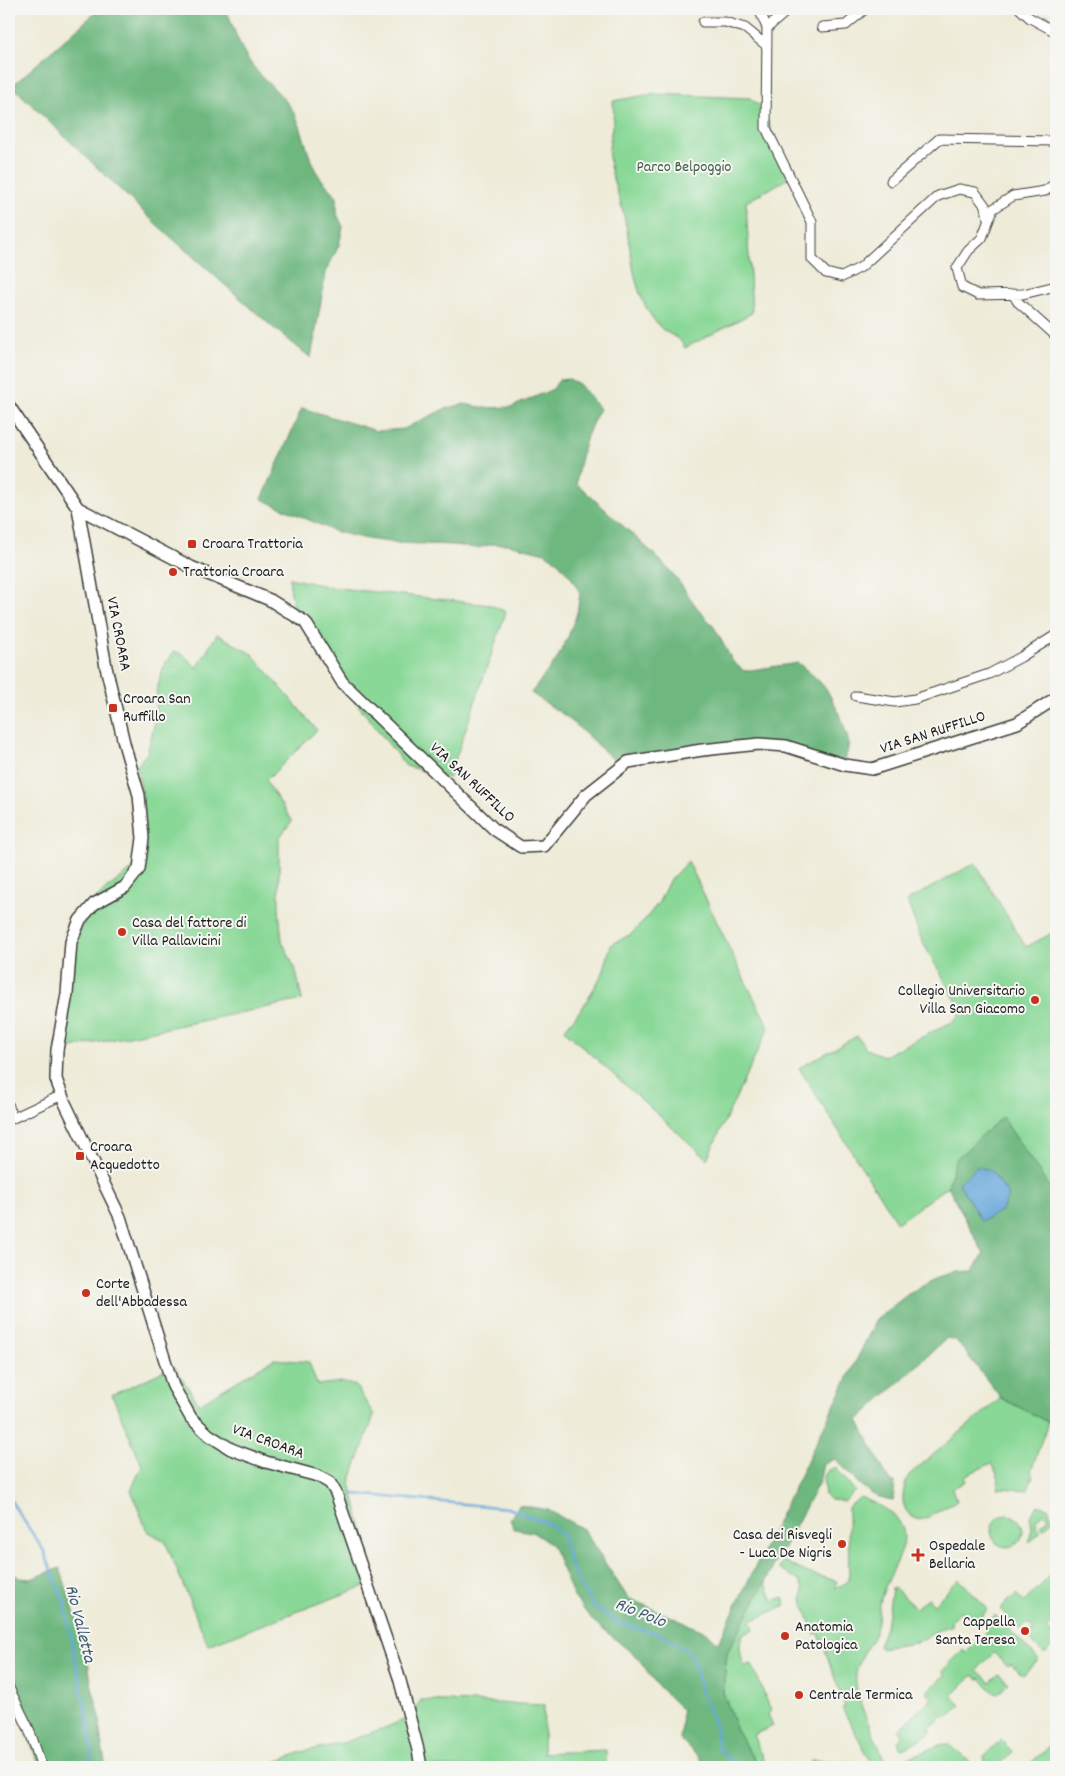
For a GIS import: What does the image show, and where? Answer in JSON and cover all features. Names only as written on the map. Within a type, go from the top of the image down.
[{"type":"street","points":[[759,9],[767,28],[766,128],[812,222],[812,259],[826,273],[842,277],[861,267],[938,196],[959,189],[975,192],[986,207],[988,219]]},
{"type":"street","points":[[767,28],[789,9]]},
{"type":"street","points":[[822,27],[846,25],[865,9]]},
{"type":"street","points":[[1020,9],[1030,18],[1056,32]]},
{"type":"street","points":[[702,22],[725,22],[745,28],[767,46]]},
{"type":"street","points":[[891,181],[939,139],[1056,140]]},
{"type":"street","points":[[1056,183],[1045,191],[1013,196],[994,210],[988,219],[982,238],[968,251],[957,268],[962,286],[978,295],[1023,294],[1056,286]]},
{"type":"street","points":[[1013,294],[1018,302],[1056,336]]},
{"type":"street","name":"VIA CROARA","points":[[9,406],[78,508],[106,667],[139,795],[143,838],[139,869],[125,887],[94,904],[80,920],[71,942],[67,994],[57,1050],[56,1078],[120,1217],[173,1386],[191,1418],[209,1435],[231,1449],[266,1462],[318,1476],[330,1483],[336,1493],[399,1677],[421,1767]]},
{"type":"street","name":"VIA SAN RUFFILLO","points":[[78,508],[191,567],[270,600],[304,622],[342,682],[495,830],[521,847],[544,846],[586,795],[628,762],[702,750],[759,744],[786,746],[845,765],[872,769],[1017,723],[1056,698]]},
{"type":"street","points":[[856,696],[896,702],[915,698],[989,674],[1021,658],[1056,635]]},
{"type":"street","points":[[9,1106],[10,1120],[62,1094]]},
{"type":"street","points":[[9,1688],[29,1729],[42,1767]]},
{"type":"green space","points":[[92,9],[226,9],[239,42],[251,64],[293,111],[315,169],[321,179],[337,196],[337,214],[343,227],[339,245],[326,272],[311,358],[269,324],[155,223],[12,86],[95,13]]},
{"type":"green space","name":"Parco Belpoggio","points":[[652,94],[750,98],[763,109],[789,178],[746,202],[752,313],[685,348],[678,338],[659,326],[651,316],[639,291],[624,216],[613,179],[609,157],[614,115],[613,101]]},
{"type":"green space","points":[[569,379],[579,384],[600,409],[584,445],[576,483],[655,555],[674,575],[698,609],[714,627],[733,662],[744,671],[798,663],[823,685],[835,705],[847,736],[847,753],[840,769],[770,745],[618,764],[567,717],[531,693],[557,659],[577,613],[580,593],[571,577],[558,562],[545,553],[508,544],[493,544],[477,548],[454,545],[397,543],[367,539],[336,532],[262,499],[302,408],[377,431],[404,429],[444,409],[464,404],[486,408],[512,407],[553,389],[559,380]]},
{"type":"green space","points":[[289,578],[330,587],[491,605],[506,612],[449,778],[406,766],[351,696],[305,629],[294,617]]},
{"type":"green space","points":[[217,634],[252,654],[317,730],[266,781],[292,821],[279,838],[279,909],[282,941],[296,971],[302,1000],[57,1051],[75,941],[96,899],[134,868],[139,852],[142,794],[137,766],[147,753],[154,726],[157,689],[165,663],[175,651],[185,656],[197,668]]},
{"type":"green space","points":[[688,861],[769,1027],[707,1159],[564,1030],[583,1007],[603,973],[611,945],[631,934],[643,922],[659,902],[669,881]]},
{"type":"green space","points":[[975,863],[1026,947],[1056,931],[1056,1380],[973,1271],[984,1254],[948,1186],[897,1223],[799,1068],[857,1036],[866,1049],[884,1056],[956,1020],[959,1016],[959,1006],[922,941],[907,901]]},
{"type":"green space","points":[[1002,1117],[1056,1197],[1056,1430],[1052,1424],[1001,1398],[956,1340],[947,1338],[858,1420],[890,1482],[895,1482],[893,1501],[883,1499],[867,1491],[835,1459],[823,1464],[819,1482],[727,1653],[723,1692],[737,1731],[758,1767],[706,1767],[680,1739],[682,1710],[657,1685],[638,1658],[592,1620],[574,1597],[552,1545],[532,1532],[514,1529],[510,1519],[519,1505],[548,1510],[583,1529],[628,1598],[708,1633],[718,1643],[876,1320],[920,1286],[945,1275],[973,1271],[984,1254],[948,1186],[955,1160]]},
{"type":"green space","points":[[274,1359],[309,1362],[317,1385],[341,1382],[356,1386],[374,1415],[350,1483],[376,1582],[208,1645],[165,1541],[147,1531],[131,1490],[142,1466],[112,1395],[174,1366],[199,1404]]},
{"type":"green space","points":[[1001,1398],[1048,1422],[1031,1471],[1033,1476],[1028,1490],[997,1488],[999,1479],[992,1463],[964,1476],[966,1481],[952,1489],[957,1501],[926,1518],[919,1520],[912,1517],[904,1507],[903,1501],[904,1488],[909,1475]]},
{"type":"green space","points":[[836,1468],[855,1491],[845,1501],[830,1500],[825,1495],[823,1478],[828,1470]]},
{"type":"green space","points":[[860,1497],[884,1508],[895,1516],[902,1527],[904,1535],[900,1554],[883,1591],[875,1633],[862,1657],[856,1674],[858,1696],[862,1708],[887,1767],[874,1767],[842,1708],[845,1707],[819,1633],[814,1634],[802,1600],[803,1589],[799,1581],[779,1569],[783,1561],[808,1573],[837,1581],[835,1588],[840,1587],[849,1580],[848,1508]]},
{"type":"green space","points":[[1038,1505],[1048,1508],[1053,1520],[1043,1529],[1040,1526],[1049,1518],[1044,1513],[1035,1521],[1041,1531],[1030,1543],[1032,1528],[1030,1516]]},
{"type":"green space","points":[[1007,1515],[1019,1519],[1023,1531],[1019,1543],[1007,1547],[995,1543],[991,1531],[995,1519]]},
{"type":"green space","points":[[60,1568],[87,1652],[91,1683],[100,1717],[101,1741],[106,1767],[39,1767],[9,1690],[9,1570],[19,1578],[31,1579]]},
{"type":"green space","points":[[1056,1570],[1056,1619],[1047,1629],[1056,1638],[1056,1642],[1044,1654],[1027,1637],[1033,1630],[1031,1625],[1026,1624],[1020,1630],[1000,1609],[1016,1594],[1024,1602]]},
{"type":"green space","points":[[959,1579],[988,1609],[974,1624],[960,1611],[951,1621],[951,1626],[943,1628],[916,1643],[880,1648],[878,1645],[886,1626],[892,1589],[895,1588],[916,1608],[927,1598],[934,1604]]},
{"type":"green space","points":[[765,1580],[773,1601],[783,1597],[786,1605],[751,1621],[754,1629],[742,1635],[740,1643],[744,1666],[752,1664],[771,1711],[768,1714],[773,1726],[753,1735],[763,1759],[764,1767],[758,1767],[737,1731],[723,1692],[727,1653]]},
{"type":"green space","points":[[995,1615],[1039,1660],[1023,1675],[1011,1664],[1008,1666],[994,1653],[977,1670],[990,1682],[999,1674],[1009,1683],[998,1694],[994,1693],[980,1678],[977,1680],[976,1676],[972,1676],[952,1696],[961,1705],[946,1719],[943,1716],[929,1729],[932,1732],[903,1749],[900,1748],[898,1742],[903,1734],[899,1730],[932,1698],[926,1692],[945,1675],[942,1671],[963,1650],[966,1653],[988,1631],[984,1627]]},
{"type":"green space","points":[[421,1700],[544,1705],[543,1753],[606,1750],[606,1767],[263,1767],[301,1752],[339,1744],[387,1727],[408,1718]]},
{"type":"green space","points":[[1001,1740],[1013,1752],[997,1767],[988,1767],[985,1764],[984,1757]]},
{"type":"green space","points":[[943,1744],[950,1745],[976,1767],[899,1767],[899,1764],[905,1759]]},
{"type":"green space","points":[[1056,1744],[1056,1767],[1026,1767],[1049,1747]]},
{"type":"green space","points":[[811,1760],[854,1762],[860,1763],[864,1767],[836,1767],[835,1765],[811,1763]]},
{"type":"water","points":[[977,1167],[991,1170],[1009,1196],[1001,1211],[981,1221],[959,1183]]},
{"type":"waterway","name":"Rio Polo","points":[[354,1494],[508,1508],[547,1523],[562,1534],[571,1567],[593,1606],[618,1623],[660,1634],[690,1652],[701,1691],[715,1725],[719,1750],[740,1767]]},
{"type":"waterway","name":"Rio Valletta","points":[[9,1498],[44,1551],[65,1605],[91,1740],[91,1767]]},
{"type":"place","name":"Croara Trattoria","points":[[192,544]]},
{"type":"place","name":"Trattoria Croara","points":[[173,572]]},
{"type":"place","name":"Croara San Ruffillo","points":[[113,708]]},
{"type":"place","name":"Casa del fattore di Villa Pallavicini","points":[[122,932]]},
{"type":"place","name":"Collegio Universitario Villa San Giacomo","points":[[1035,1000]]},
{"type":"place","name":"Croara Acquedotto","points":[[80,1156]]},
{"type":"place","name":"Corte dell'Abbadessa","points":[[86,1293]]},
{"type":"place","name":"Casa dei Risvegli - Luca De Nigris","points":[[842,1544]]},
{"type":"place","name":"Ospedale Bellaria","points":[[918,1555]]},
{"type":"place","name":"Cappella Santa Teresa","points":[[1025,1631]]},
{"type":"place","name":"Anatomia Patologica","points":[[785,1636]]},
{"type":"place","name":"Centrale Termica","points":[[799,1695]]}]
